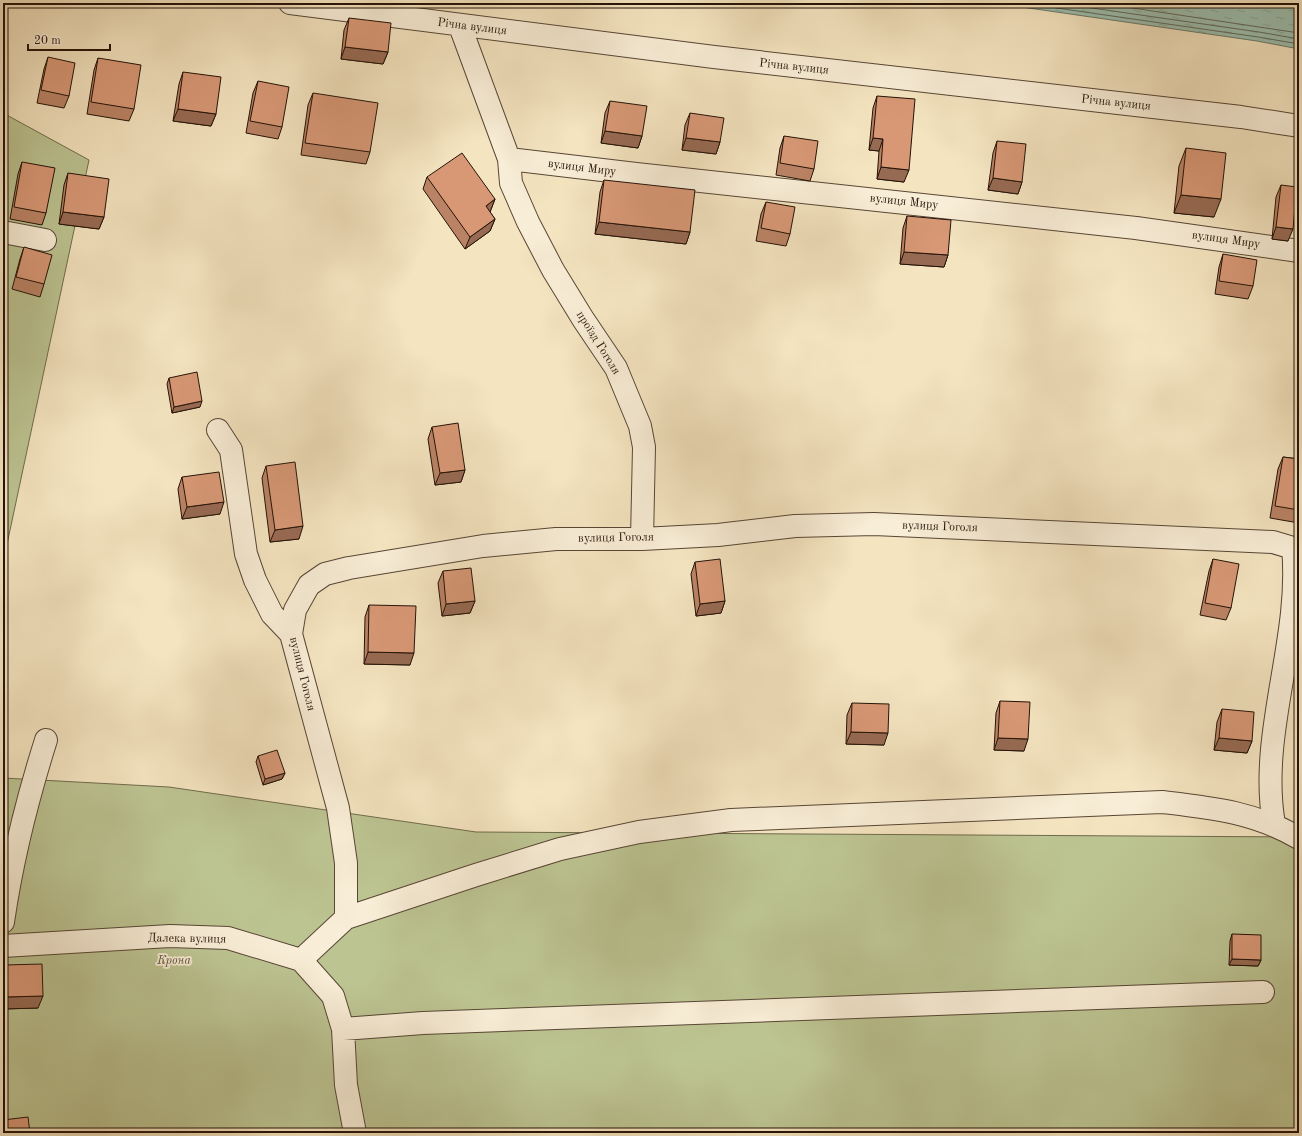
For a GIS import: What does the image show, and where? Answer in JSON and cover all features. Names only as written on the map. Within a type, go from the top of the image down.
[{"type":"street","name":"Річна вулиця","points":[[290,3],[460,26],[706,56],[1241,117],[1299,126]]},
{"type":"street","name":"проїзд Гоголя","points":[[460,26],[509,159],[511,184],[528,222],[552,270],[616,368],[640,426],[644,447],[642,539]]},
{"type":"street","name":"вулиця Миру","points":[[509,159],[1136,228],[1299,251]]},
{"type":"street","points":[[3,232],[45,240]]},
{"type":"street","points":[[218,430],[231,450],[246,554],[255,580],[272,614],[291,634]]},
{"type":"street","name":"вулиця Гоголя","points":[[346,918],[346,863],[338,808],[291,634],[295,610],[309,585],[325,574],[349,568],[483,546],[556,539],[642,539],[718,535],[795,526],[874,524],[1273,542],[1293,548],[1294,582],[1271,763],[1269,800],[1274,824]]},
{"type":"street","points":[[3,922],[10,876],[29,793],[46,740]]},
{"type":"street","points":[[355,1133],[346,1085],[343,1029],[333,996],[301,960],[346,918],[476,875],[560,850],[639,832],[731,820],[1162,802],[1225,810],[1274,824],[1299,838]]},
{"type":"street","name":"Далека вулиця","points":[[3,946],[170,936],[228,938],[301,960]]},
{"type":"street","points":[[343,1029],[422,1023],[1263,992]]},
{"type":"green space","points":[[3,113],[89,160],[3,563]]},
{"type":"green space","name":"Крона","points":[[3,778],[169,787],[476,832],[1299,837],[1299,1133],[3,1133]]},
{"type":"water","points":[[994,3],[1299,3],[1299,49],[1257,41]]},
{"type":"building","points":[[349,18],[391,23],[388,52],[345,47]]},
{"type":"building","points":[[48,57],[75,63],[69,96],[41,90]]},
{"type":"building","points":[[98,58],[141,65],[134,109],[91,102]]},
{"type":"building","points":[[183,72],[221,77],[216,114],[178,109]]},
{"type":"building","points":[[258,81],[289,87],[282,127],[250,121]]},
{"type":"building","points":[[313,93],[378,103],[370,152],[305,143]]},
{"type":"building","points":[[877,96],[915,99],[909,170],[881,167],[883,139],[873,138]]},
{"type":"building","points":[[610,101],[647,106],[642,136],[605,131]]},
{"type":"building","points":[[690,113],[724,118],[720,142],[686,138]]},
{"type":"building","points":[[784,136],[818,141],[814,169],[780,163]]},
{"type":"building","points":[[997,141],[1026,144],[1022,182],[993,178]]},
{"type":"building","points":[[1186,148],[1226,153],[1221,199],[1181,195]]},
{"type":"building","points":[[462,153],[495,199],[486,206],[495,219],[470,237],[427,177]]},
{"type":"building","points":[[22,162],[55,168],[46,213],[14,207]]},
{"type":"building","points":[[68,173],[109,179],[104,217],[63,212]]},
{"type":"building","points":[[604,180],[695,190],[690,232],[599,222]]},
{"type":"building","points":[[1281,185],[1297,187],[1293,229],[1276,227]]},
{"type":"building","points":[[766,202],[795,207],[790,234],[761,228]]},
{"type":"building","points":[[907,216],[951,220],[948,255],[904,252]]},
{"type":"building","points":[[24,247],[52,255],[44,284],[16,277]]},
{"type":"building","points":[[1223,254],[1257,260],[1253,286],[1219,281]]},
{"type":"building","points":[[197,372],[202,401],[174,407],[169,378]]},
{"type":"building","points":[[458,423],[465,470],[440,473],[432,427]]},
{"type":"building","points":[[1283,457],[1299,459],[1299,510],[1275,506]]},
{"type":"building","points":[[295,462],[303,526],[275,530],[266,466]]},
{"type":"building","points":[[219,472],[224,502],[187,507],[182,477]]},
{"type":"building","points":[[720,559],[725,601],[700,604],[695,562]]},
{"type":"building","points":[[1213,559],[1239,564],[1231,608],[1205,603]]},
{"type":"building","points":[[471,568],[475,601],[446,604],[443,571]]},
{"type":"building","points":[[369,605],[416,606],[414,653],[368,652]]},
{"type":"building","points":[[1000,701],[1030,702],[1028,739],[998,738]]},
{"type":"building","points":[[852,703],[889,704],[888,733],[851,732]]},
{"type":"building","points":[[1222,709],[1254,712],[1252,741],[1219,738]]},
{"type":"building","points":[[277,750],[285,773],[265,779],[258,756]]},
{"type":"building","points":[[1232,934],[1261,935],[1261,960],[1232,959]]},
{"type":"building","points":[[42,964],[43,996],[5,997],[5,965]]},
{"type":"building","points":[[28,1117],[30,1133],[3,1133],[3,1120]]}]
